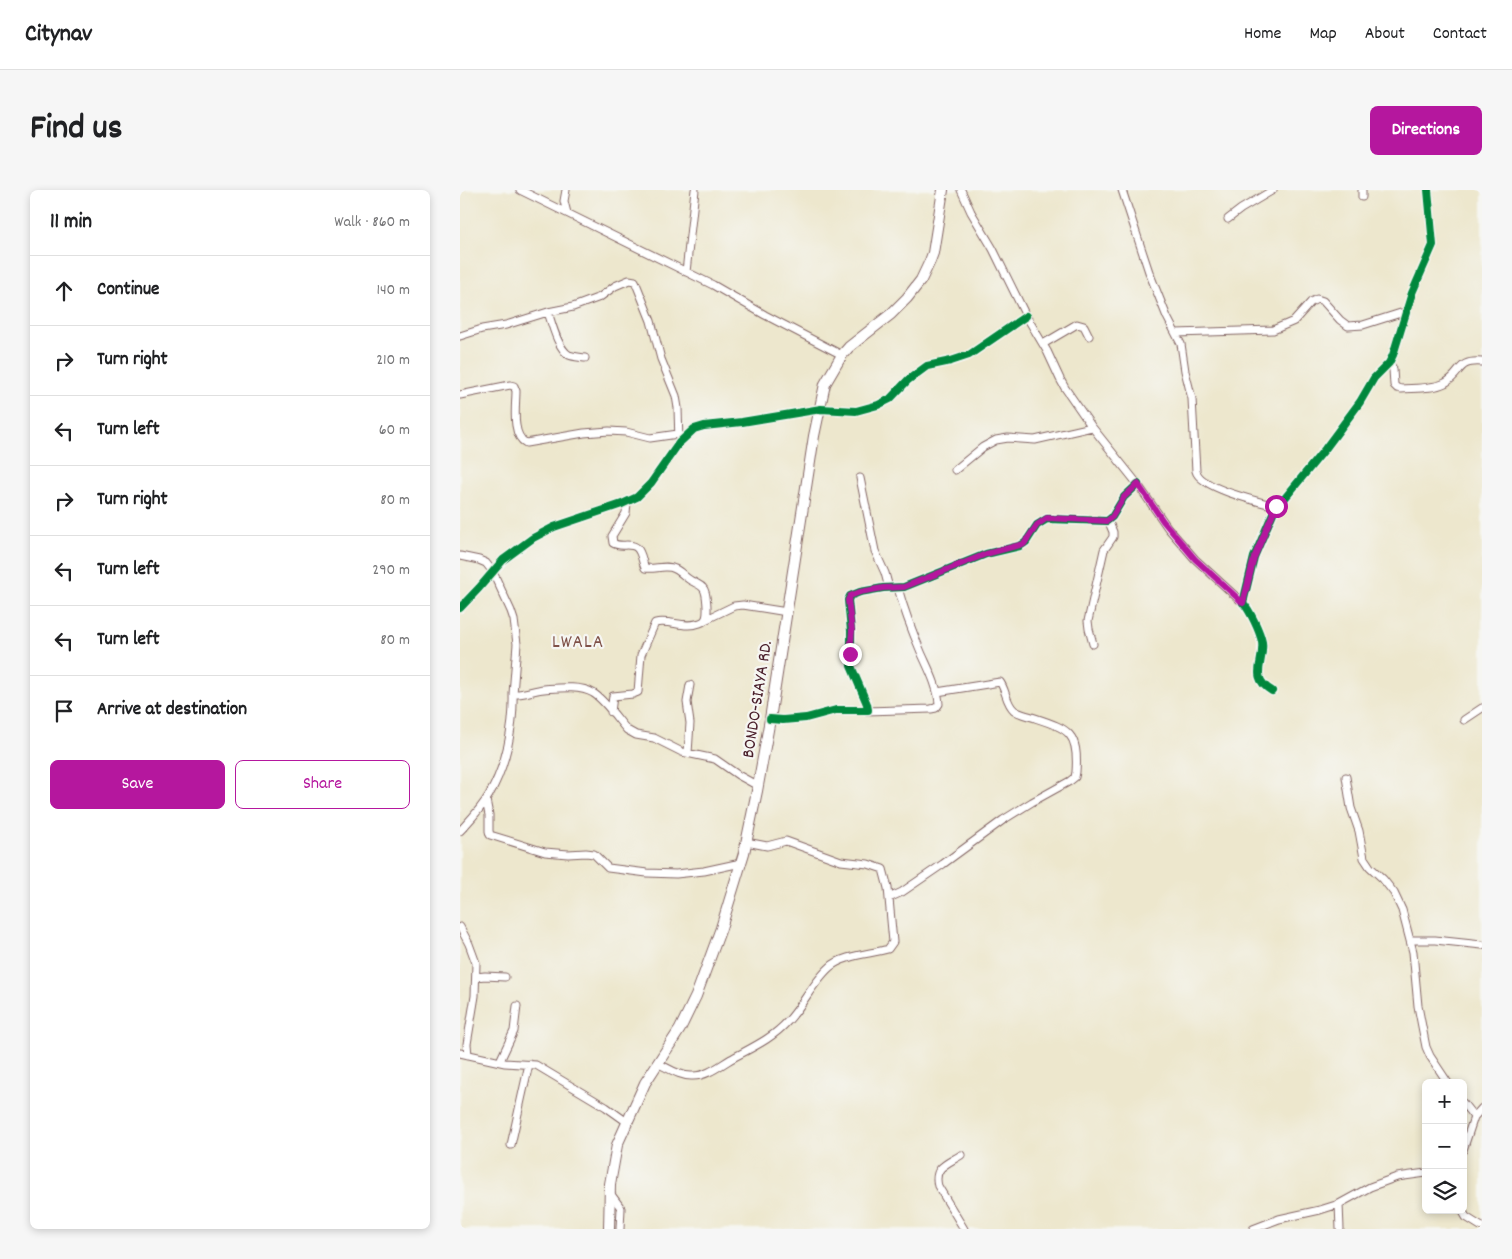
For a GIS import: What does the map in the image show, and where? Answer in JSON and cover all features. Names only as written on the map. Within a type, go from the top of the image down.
[{"type":"highway","name":"BONDO-SIAYA RD.","points":[[609,1229],[609,1193],[614,1157],[641,1091],[684,1021],[700,986],[721,928],[741,863],[770,719],[814,436],[825,384],[842,354],[900,305],[921,280],[933,253],[942,190]]},
{"type":"street","points":[[520,190],[724,291],[765,315],[842,354]]},
{"type":"street","points":[[566,190],[564,201],[567,213]]},
{"type":"street","points":[[686,272],[695,190]]},
{"type":"street","points":[[961,190],[1060,379],[1092,427],[1138,484],[1163,521],[1195,559],[1243,603],[1248,611],[1261,640],[1260,680],[1265,687],[1272,691]]},
{"type":"street","points":[[1122,190],[1149,272],[1167,317],[1181,344],[1191,394],[1197,476],[1206,482],[1243,498],[1276,506]]},
{"type":"street","points":[[1228,219],[1273,190]]},
{"type":"street","points":[[1243,603],[1254,558],[1276,506],[1325,449],[1360,402],[1374,378],[1389,362],[1395,350],[1415,285],[1433,245],[1428,190]]},
{"type":"street","points":[[460,336],[580,305],[600,297],[615,286],[629,280],[635,280],[651,321],[661,359],[676,396],[679,443]]},
{"type":"street","points":[[1176,333],[1273,330],[1294,321],[1311,302],[1317,299],[1323,301],[1348,326],[1373,322],[1407,311]]},
{"type":"street","points":[[548,312],[555,335],[565,352],[574,357],[585,358]]},
{"type":"street","points":[[460,608],[510,554],[546,531],[636,497],[646,489],[679,443],[690,431],[698,428],[748,422],[821,409],[856,411],[886,402],[896,395],[908,380],[927,366],[969,356],[1026,316]]},
{"type":"street","points":[[1043,344],[1078,324],[1084,326],[1089,336]]},
{"type":"street","points":[[1389,362],[1393,369],[1394,385],[1402,389],[1440,385],[1450,379],[1466,363],[1482,362]]},
{"type":"street","points":[[460,395],[510,385],[514,386],[516,391],[516,430],[520,438],[526,443],[609,430],[650,438],[678,434]]},
{"type":"street","points":[[955,470],[983,447],[996,440],[1008,438],[1035,440],[1092,427]]},
{"type":"street","points":[[860,478],[876,551],[889,588]]},
{"type":"street","points":[[1108,520],[1124,497],[1138,484]]},
{"type":"street","points":[[627,502],[626,513],[612,536],[613,543],[617,546],[630,545],[637,548],[644,568],[672,567],[688,579],[702,586],[706,594],[705,620]]},
{"type":"street","points":[[867,711],[867,704],[850,666],[852,631],[848,600],[850,596],[860,592],[910,586],[986,554],[1024,544],[1037,525],[1047,518],[1108,520]]},
{"type":"street","points":[[1093,644],[1088,621],[1104,550],[1113,532],[1108,520]]},
{"type":"street","points":[[460,556],[481,560],[493,572],[514,620],[516,644],[513,716],[510,739],[496,781],[486,800],[460,831]]},
{"type":"street","points":[[770,719],[806,718],[836,710],[867,711],[936,708],[939,704],[937,692],[908,622],[898,588]]},
{"type":"street","points":[[611,712],[613,696],[638,692],[641,655],[655,623],[698,624],[734,606],[743,605],[787,612]]},
{"type":"street","points":[[889,898],[902,892],[1014,813],[1070,781],[1076,772],[1075,746],[1070,734],[1065,729],[1024,715],[1012,708],[1000,682],[937,692]]},
{"type":"street","points":[[688,753],[690,722],[687,702],[690,685]]},
{"type":"street","points":[[513,694],[566,688],[595,694],[627,730],[633,734],[654,738],[678,751],[715,759],[758,786]]},
{"type":"street","points":[[1464,720],[1482,708]]},
{"type":"street","points":[[1346,777],[1351,808],[1364,858],[1394,893],[1402,910],[1410,940],[1418,1006],[1426,1046],[1430,1056],[1445,1079]]},
{"type":"street","points":[[486,800],[490,835],[545,852],[591,853],[597,855],[608,868],[661,874],[689,874],[741,863]]},
{"type":"street","points":[[657,1063],[682,1074],[692,1076],[716,1068],[772,1036],[788,1022],[830,967],[842,961],[880,951],[890,946],[892,942],[889,898],[883,869],[868,864],[841,861],[786,841],[767,846],[746,842]]},
{"type":"street","points":[[460,926],[475,958],[476,977],[474,1004],[467,1044],[468,1055]]},
{"type":"street","points":[[1410,940],[1436,940],[1482,945]]},
{"type":"street","points":[[476,977],[505,977]]},
{"type":"street","points":[[500,1061],[514,1031],[517,1006]]},
{"type":"street","points":[[460,1053],[500,1061],[529,1064],[541,1068],[606,1107],[627,1122]]},
{"type":"street","points":[[511,1145],[529,1064]]},
{"type":"street","points":[[1467,1108],[1474,1117]]},
{"type":"street","points":[[1467,1138],[1474,1117],[1482,1108]]},
{"type":"street","points":[[961,1155],[941,1167],[936,1175],[936,1180],[964,1229]]},
{"type":"street","points":[[1253,1229],[1279,1218],[1320,1210],[1339,1204],[1370,1187],[1396,1177],[1422,1174]]},
{"type":"street","points":[[609,1193],[621,1208],[620,1229]]},
{"type":"street","points":[[1339,1204],[1340,1229]]},
{"type":"street","points":[[1464,1214],[1482,1227]]},
{"type":"cycle path","points":[[1272,691],[1265,686],[1259,675],[1262,642],[1254,621],[1243,603],[1254,557],[1276,506],[1285,498],[1325,449],[1360,402],[1374,378],[1389,363],[1393,355],[1412,293],[1433,245],[1428,190]]},
{"type":"cycle path","points":[[460,608],[503,560],[533,538],[554,527],[637,497],[651,483],[679,443],[694,429],[821,409],[856,411],[878,405],[890,399],[908,380],[927,366],[969,355],[1026,316]]},
{"type":"cycle path","points":[[770,719],[806,718],[836,710],[868,710],[851,666],[851,631],[848,600],[850,596],[860,592],[883,588],[904,587],[986,554],[1020,546],[1026,542],[1037,525],[1047,519],[1107,521],[1112,517],[1124,497],[1138,484]]},
{"type":"district","name":"LWALA","points":[[578,640]]},
{"type":"route","points":[[850,654],[852,631],[848,597],[853,594],[910,586],[992,551],[1020,546],[1026,542],[1033,529],[1047,518],[1110,520],[1124,497],[1138,484],[1168,528],[1195,559],[1243,603],[1257,549],[1276,506]]}]
